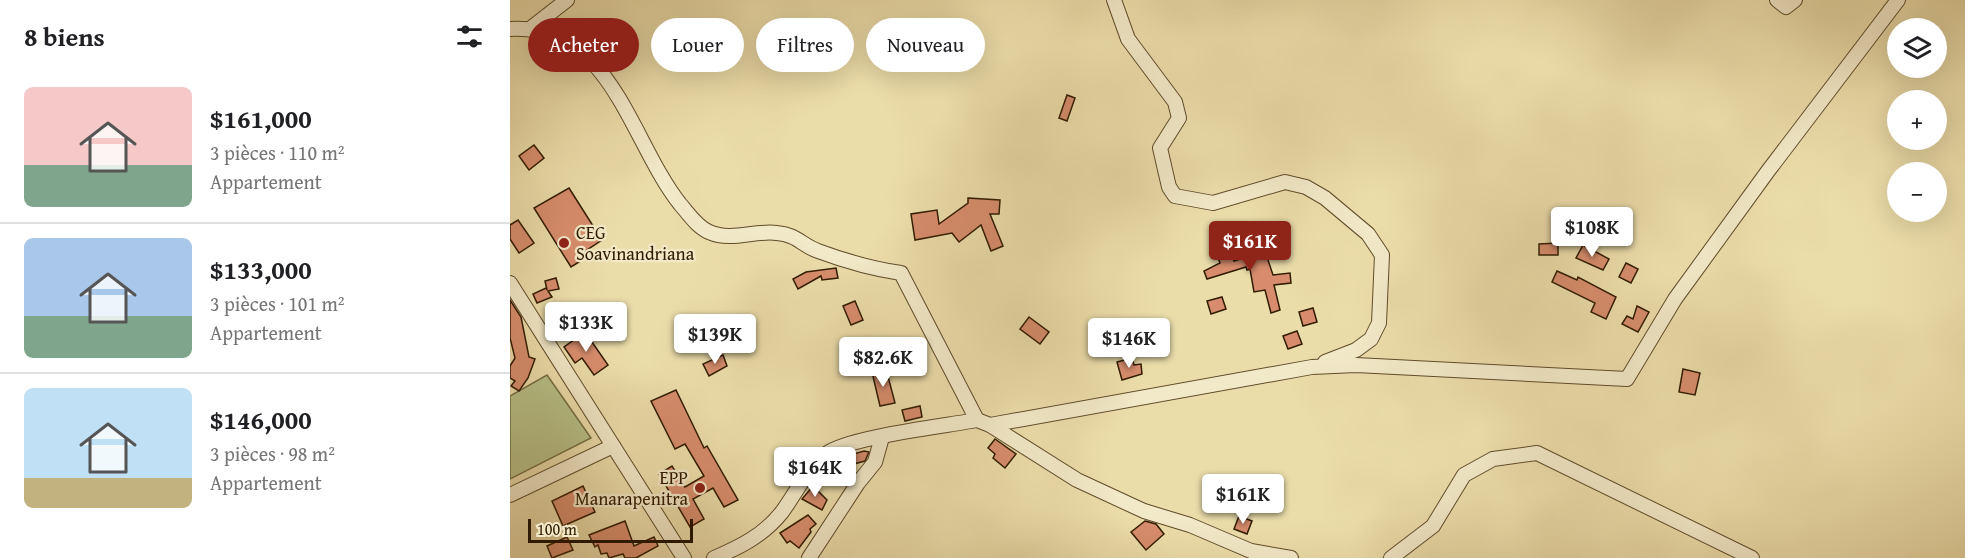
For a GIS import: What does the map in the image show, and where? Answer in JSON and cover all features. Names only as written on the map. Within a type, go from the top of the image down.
[{"type":"street","points":[[544,18],[567,0]]},
{"type":"street","points":[[1114,0],[1128,39],[1175,102],[1179,118],[1160,148],[1169,187],[1175,196],[1213,203],[1285,182],[1306,187],[1325,198],[1368,234],[1382,255],[1379,323],[1371,339],[1356,350],[1312,367]]},
{"type":"street","points":[[1777,0],[1786,7],[1795,0]]},
{"type":"street","points":[[714,558],[760,534],[781,514],[811,469],[827,453],[851,443],[1312,367],[1356,364],[1627,379],[1688,281],[1898,0]]},
{"type":"street","points":[[510,29],[528,28]]},
{"type":"street","points":[[600,72],[612,84],[664,183],[693,219],[709,232],[729,237],[776,232],[798,237],[814,250],[870,269],[901,273],[983,422],[1077,480],[1144,511],[1190,525],[1251,550],[1291,558]]},
{"type":"street","points":[[510,283],[684,558]]},
{"type":"street","points":[[809,558],[858,483],[875,462],[882,437]]},
{"type":"street","points":[[510,495],[613,446]]},
{"type":"street","points":[[1391,558],[1433,526],[1464,475],[1493,459],[1537,453],[1752,558]]},
{"type":"green space","points":[[547,375],[591,438],[510,479],[510,396]]},
{"type":"building","points":[[1067,95],[1075,98],[1067,121],[1059,118]]},
{"type":"building","points":[[534,145],[544,158],[529,170],[519,156]]},
{"type":"building","points":[[569,188],[602,240],[584,252],[587,257],[571,267],[534,208]]},
{"type":"building","points":[[968,198],[1000,200],[999,214],[990,214],[1003,246],[991,251],[981,225],[959,242],[952,233],[915,240],[911,214],[937,210],[939,224],[968,203]]},
{"type":"building","points":[[518,220],[534,243],[519,253],[510,239],[510,225]]},
{"type":"building","points":[[1226,240],[1234,261],[1265,251],[1273,275],[1290,273],[1291,283],[1274,285],[1280,310],[1271,313],[1265,290],[1254,292],[1250,269],[1247,270],[1246,267],[1207,279],[1204,271],[1220,263],[1213,245]]},
{"type":"building","points":[[1558,243],[1558,255],[1539,255],[1539,244]]},
{"type":"building","points":[[1583,245],[1609,259],[1603,270],[1576,258]]},
{"type":"building","points":[[1626,263],[1638,269],[1631,283],[1619,277]]},
{"type":"building","points":[[836,268],[838,278],[822,280],[821,276],[798,289],[793,279],[806,272]]},
{"type":"building","points":[[1557,271],[1577,280],[1578,277],[1616,297],[1606,319],[1591,312],[1595,303],[1552,282]]},
{"type":"building","points":[[556,278],[559,289],[548,291],[552,297],[537,303],[533,294],[546,288],[547,290],[545,281]]},
{"type":"building","points":[[1222,297],[1226,309],[1211,314],[1207,301]]},
{"type":"building","points":[[510,300],[521,317],[529,357],[535,359],[528,378],[519,391],[511,386],[515,381],[510,378],[510,366],[515,358],[510,338]]},
{"type":"building","points":[[855,301],[863,320],[851,325],[843,306]]},
{"type":"building","points":[[1637,306],[1649,312],[1638,332],[1622,324],[1627,316],[1633,319]]},
{"type":"building","points":[[1313,308],[1317,322],[1303,326],[1299,312]]},
{"type":"building","points":[[1029,317],[1049,332],[1040,344],[1020,329]]},
{"type":"building","points":[[1297,331],[1302,344],[1288,349],[1283,336]]},
{"type":"building","points":[[585,332],[608,365],[594,375],[582,358],[575,363],[564,347]]},
{"type":"building","points":[[723,355],[727,366],[709,376],[703,364]]},
{"type":"building","points":[[1132,358],[1134,365],[1141,364],[1142,374],[1122,380],[1117,362]]},
{"type":"building","points":[[886,369],[895,403],[880,406],[872,372]]},
{"type":"building","points":[[1683,369],[1700,373],[1695,395],[1679,392]]},
{"type":"building","points":[[676,390],[704,448],[707,446],[738,500],[724,507],[713,488],[693,499],[704,519],[690,527],[659,474],[672,466],[685,487],[704,476],[685,444],[675,449],[651,401]]},
{"type":"building","points":[[920,406],[922,417],[905,421],[902,410]]},
{"type":"building","points":[[995,439],[1016,454],[1005,468],[993,458],[995,454],[988,448]]},
{"type":"building","points":[[864,451],[869,452],[865,461],[846,466],[843,457]]},
{"type":"building","points":[[583,486],[595,512],[563,526],[552,501]]},
{"type":"building","points":[[813,486],[827,500],[822,510],[802,499]]},
{"type":"building","points":[[1260,486],[1276,491],[1271,504],[1256,499]]},
{"type":"building","points":[[808,515],[816,524],[810,529],[811,532],[799,548],[790,541],[787,543],[780,533]]},
{"type":"building","points":[[1239,516],[1252,521],[1247,534],[1234,529]]},
{"type":"building","points":[[625,521],[634,546],[654,537],[658,546],[636,558],[625,558],[623,554],[609,558],[607,553],[601,554],[598,545],[595,547],[589,535]]},
{"type":"building","points":[[1145,521],[1156,524],[1164,534],[1146,550],[1131,532]]},
{"type":"building","points":[[567,537],[573,550],[552,558],[547,546]]},
{"type":"place","name":"CEG Soavinandriana","points":[[564,243]]},
{"type":"place","name":"EPP Manarapenitra","points":[[700,488]]}]
